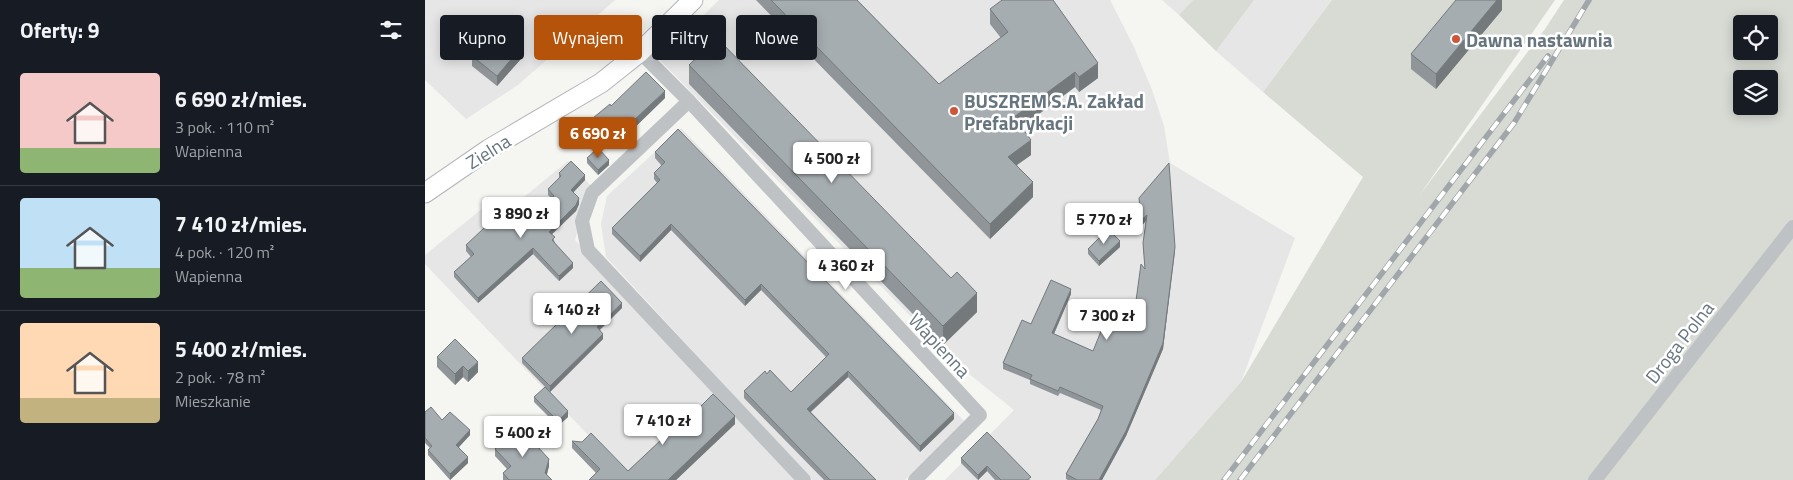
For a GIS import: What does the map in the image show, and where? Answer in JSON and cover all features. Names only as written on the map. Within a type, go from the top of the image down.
[{"type":"street","name":"Zielna","points":[[642,50],[693,0]]},
{"type":"street","name":"Wapienna","points":[[642,54],[689,101],[980,415],[915,480]]},
{"type":"street","name":"Zielna","points":[[425,193],[489,149],[601,83],[630,60]]},
{"type":"street","points":[[689,101],[592,193],[582,221],[588,250],[804,480]]},
{"type":"street","name":"Droga Polna","points":[[1595,480],[1793,227]]},
{"type":"shaded area","points":[[425,0],[615,0],[598,15],[534,15],[534,60],[547,60],[518,85],[466,119],[425,80]]},
{"type":"shaded area","points":[[719,0],[1110,0],[1134,47],[1152,90],[1164,126],[1170,163],[1295,238],[1241,382],[1155,480],[945,480],[1014,410],[958,365],[660,60],[726,60],[726,15],[704,15]]},
{"type":"shaded area","points":[[1162,0],[1193,0],[1179,15]]},
{"type":"shaded area","points":[[1193,0],[1254,0],[1216,51],[1179,15]]},
{"type":"shaded area","points":[[1254,0],[1332,0],[1263,92],[1216,51]]},
{"type":"shaded area","points":[[1332,0],[1555,0],[1419,196],[1545,29],[1564,0],[1793,0],[1793,480],[1155,480],[1241,382],[1363,177],[1263,92]]},
{"type":"shaded area","points":[[681,128],[964,421],[905,480],[812,480],[606,257],[601,224],[607,196]]},
{"type":"shaded area","points":[[568,161],[591,186],[575,240],[800,480],[631,480],[425,264],[425,255],[483,208],[506,212]]},
{"type":"building","name":"BUSZREM S.A. Zakład Prefabrykacji","points":[[771,0],[857,0],[939,84],[1008,32],[990,9],[1002,0],[1053,0],[1098,63],[1079,77],[1075,72],[1014,117],[1031,140],[1008,157],[1033,182],[990,224],[817,47],[817,15],[786,15]]},
{"type":"building","name":"Dawna nastawnia","points":[[1456,0],[1497,0],[1436,74],[1411,54]]},
{"type":"building","points":[[726,47],[736,57],[736,60],[738,60],[951,278],[957,272],[977,293],[943,326],[689,65],[694,60],[726,60]]},
{"type":"building","points":[[477,60],[511,60],[497,76]]},
{"type":"building","points":[[646,72],[665,91],[632,122],[629,119],[598,146],[582,127],[610,104],[611,106]]},
{"type":"building","points":[[678,129],[954,413],[920,446],[848,371],[807,409],[876,480],[830,480],[744,391],[765,371],[767,374],[770,370],[791,392],[829,354],[761,284],[745,300],[671,224],[640,256],[612,228],[660,180],[654,173],[665,162],[655,152]]},
{"type":"building","points":[[598,148],[609,160],[598,170],[587,158]]},
{"type":"building","points":[[571,161],[585,175],[571,190],[579,198],[576,205],[549,232],[555,237],[552,240],[573,263],[559,276],[533,248],[478,298],[454,272],[474,254],[466,245],[499,214],[517,232],[554,196],[548,189],[561,176],[559,173]]},
{"type":"building","points":[[1169,163],[1175,247],[1163,343],[1126,431],[1099,480],[1077,480],[1066,474],[1098,419],[1103,406],[1060,387],[1058,391],[1030,379],[1032,375],[1003,363],[1022,320],[1031,324],[1051,280],[1071,289],[1052,333],[1093,351],[1106,319],[1132,330],[1141,264],[1145,269],[1143,243],[1147,215],[1141,220],[1139,198]]},
{"type":"building","points":[[1108,229],[1120,241],[1099,261],[1088,249]]},
{"type":"building","points":[[601,281],[622,303],[597,327],[603,334],[550,386],[522,358]]},
{"type":"building","points":[[455,339],[478,362],[468,371],[463,366],[455,374],[437,357]]},
{"type":"building","points":[[545,387],[568,411],[558,421],[534,397]]},
{"type":"building","points":[[713,394],[735,416],[668,480],[589,480],[600,469],[572,441],[582,442],[591,433],[628,471],[678,424],[673,419],[684,408],[691,416]]},
{"type":"building","points":[[431,407],[442,420],[450,412],[470,430],[456,445],[468,457],[450,474],[428,450],[432,446],[425,438],[425,412]]},
{"type":"building","points":[[516,429],[519,433],[522,430],[549,459],[545,473],[552,480],[509,480],[503,473],[511,466],[495,449]]},
{"type":"building","points":[[987,432],[1031,477],[1027,480],[1001,480],[987,466],[978,475],[961,458]]},
{"type":"railway","points":[[1240,480],[1514,123],[1589,0]]},
{"type":"railway","points":[[1224,480],[1548,56]]},
{"type":"place","name":"Dawna nastawnia","points":[[1456,39]]},
{"type":"place","name":"BUSZREM S.A. Zakład Prefabrykacji","points":[[954,111]]}]
